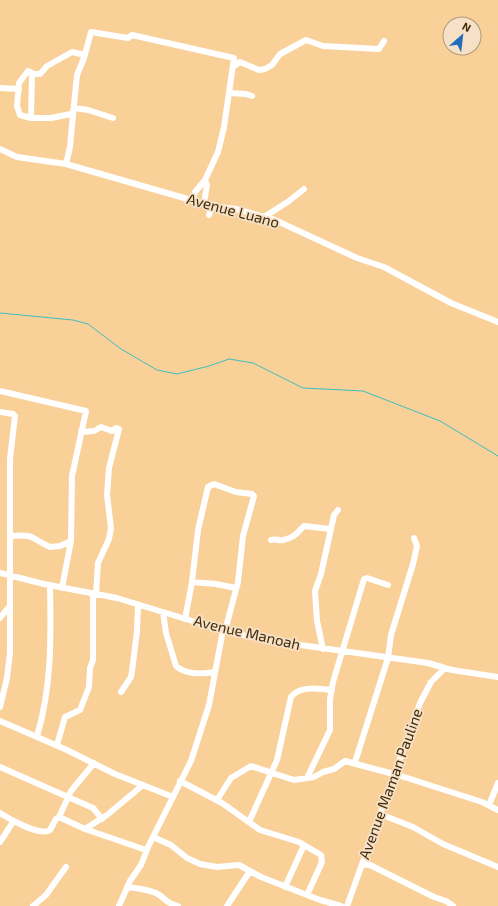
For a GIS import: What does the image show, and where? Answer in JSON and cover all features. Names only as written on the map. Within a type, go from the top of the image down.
[{"type":"street","points":[[66,164],[71,143],[77,75],[85,55],[91,32],[128,38],[132,35],[230,56],[234,58],[234,66],[228,94],[223,133],[215,159],[205,180],[192,200]]},
{"type":"street","points":[[234,66],[240,62],[259,70],[265,69],[272,65],[280,54],[306,40],[323,46],[361,46],[371,49],[379,49],[384,41]]},
{"type":"street","points":[[73,115],[71,114],[51,118],[31,118],[21,116],[17,110],[20,81],[29,71],[40,74],[47,66],[72,52],[85,55]]},
{"type":"street","points":[[31,118],[32,73]]},
{"type":"street","points":[[0,88],[19,89]]},
{"type":"street","points":[[228,94],[246,94],[252,96]]},
{"type":"street","points":[[74,108],[88,110],[113,118]]},
{"type":"street","name":"Avenue Luano","points":[[0,149],[17,157],[66,164],[204,204],[236,209],[264,217],[323,241],[357,258],[384,267],[446,301],[498,322]]},
{"type":"street","points":[[204,204],[207,185],[205,180]]},
{"type":"street","points":[[264,217],[290,201],[304,189]]},
{"type":"street","points":[[209,215],[212,206]]},
{"type":"street","points":[[0,391],[85,410],[72,476],[71,540],[62,588]]},
{"type":"street","points":[[0,412],[14,415],[10,459],[10,576],[8,608],[10,653],[7,678],[0,707]]},
{"type":"street","points":[[57,745],[65,717],[80,710],[89,687],[98,563],[108,542],[111,528],[107,495],[109,468],[119,429],[116,428],[112,431],[101,427],[94,431],[81,432]]},
{"type":"street","points":[[119,906],[126,887],[141,865],[146,850],[191,761],[201,731],[209,705],[224,630],[236,588],[241,564],[243,536],[254,496],[252,494],[236,492],[214,484],[210,485],[207,489],[198,530],[192,582],[185,619]]},
{"type":"street","points":[[323,649],[317,621],[315,595],[330,529],[334,515],[338,510]]},
{"type":"street","points":[[271,540],[276,538],[283,540],[295,537],[304,526],[330,529]]},
{"type":"street","points":[[10,536],[28,535],[37,538],[50,547],[60,546],[71,540]]},
{"type":"street","points":[[355,762],[388,658],[391,635],[413,564],[417,546],[414,538]]},
{"type":"street","name":"Avenue Manoah","points":[[0,573],[62,588],[95,594],[265,640],[341,652],[428,663],[445,668],[498,677]]},
{"type":"street","points":[[307,778],[322,744],[329,734],[332,690],[341,652],[349,634],[365,578],[388,585]]},
{"type":"street","points":[[192,582],[216,584],[236,588]]},
{"type":"street","points":[[37,736],[42,721],[50,663],[50,585]]},
{"type":"street","points":[[121,692],[132,671],[137,631],[138,605]]},
{"type":"street","points":[[0,618],[8,608]]},
{"type":"street","points":[[163,612],[166,633],[176,666],[180,669],[202,674],[215,672]]},
{"type":"street","name":"Avenue Maman Pauline","points":[[347,906],[424,694],[436,677],[445,668]]},
{"type":"street","points":[[250,822],[279,754],[289,700],[294,694],[311,688],[332,690]]},
{"type":"street","points":[[0,721],[57,745],[115,774],[173,797]]},
{"type":"street","points":[[217,800],[231,778],[245,768],[253,766],[297,781],[334,769],[345,761],[355,762],[489,805],[498,810]]},
{"type":"street","points":[[0,813],[13,822],[48,832],[56,819],[60,817],[68,796],[94,763]]},
{"type":"street","points":[[0,767],[93,808],[102,819]]},
{"type":"street","points":[[180,781],[217,800],[263,832],[279,835],[304,845],[321,855],[323,859],[307,895]]},
{"type":"street","points":[[489,805],[498,782]]},
{"type":"street","points":[[85,830],[102,819],[143,785]]},
{"type":"street","points":[[380,814],[413,827],[443,844],[498,867]]},
{"type":"street","points":[[60,817],[85,830],[146,850]]},
{"type":"street","points":[[0,842],[13,822]]},
{"type":"street","points":[[153,837],[171,845],[187,858],[200,864],[217,867],[239,865],[285,887],[341,906]]},
{"type":"street","points":[[285,887],[304,845]]},
{"type":"street","points":[[362,864],[370,865],[434,897],[446,901],[453,906]]},
{"type":"street","points":[[33,906],[46,895],[66,867]]},
{"type":"street","points":[[227,906],[250,871]]},
{"type":"street","points":[[126,887],[150,891],[160,895],[168,903],[178,906]]},
{"type":"waterway","points":[[0,313],[73,320],[88,324],[121,349],[157,370],[177,374],[229,359],[253,363],[303,388],[363,391],[440,421],[498,456]]}]
